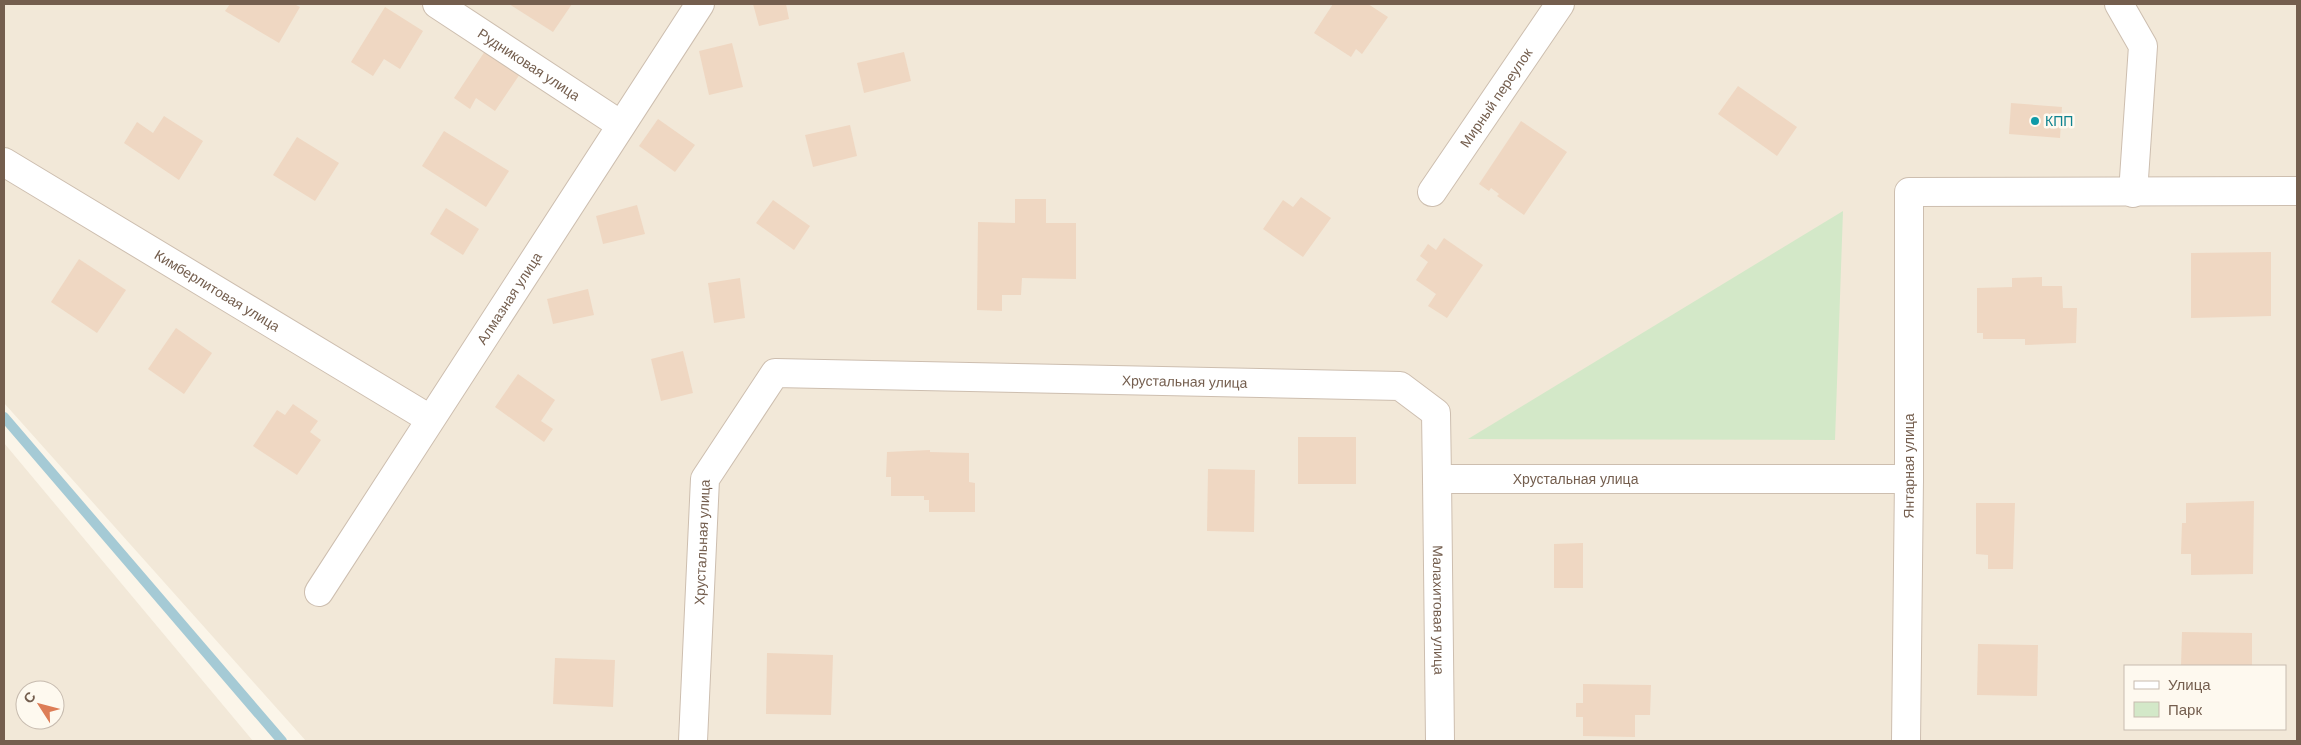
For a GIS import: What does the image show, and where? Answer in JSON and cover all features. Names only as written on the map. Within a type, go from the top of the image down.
[{"type":"street","name":"Рудниковая улица","points":[[437,4],[621,125]]},
{"type":"street","name":"Алмазная улица","points":[[319,592],[700,4]]},
{"type":"street","name":"Мирный переулок","points":[[1432,192],[1560,4]]},
{"type":"street","points":[[2119,4],[2143,46],[2133,193],[2297,191]]},
{"type":"street","name":"Кимберлитовая улица","points":[[4,162],[430,420]]},
{"type":"street","name":"Янтарная улица","points":[[1906,741],[1909,479],[1909,192],[2133,193]]},
{"type":"street","name":"Хрустальная улица","points":[[693,741],[705,479],[774,373],[1400,386],[1436,412],[1437,479],[1909,479]]},
{"type":"street","name":"Малахитовая улица","points":[[1437,479],[1440,741]]},
{"type":"shaded area","points":[[4,4],[2297,4],[2297,741],[306,741],[4,403]]},
{"type":"shaded area","points":[[4,443],[253,741],[4,741]]},
{"type":"green space","points":[[1843,211],[1835,440],[1468,439]]},
{"type":"building","points":[[230,4],[294,4],[300,7],[279,43],[225,11]]},
{"type":"building","points":[[509,4],[572,4],[553,32]]},
{"type":"building","points":[[753,4],[786,4],[789,19],[759,26]]},
{"type":"building","points":[[1333,4],[1368,4],[1388,17],[1362,54],[1356,49],[1351,57],[1314,33]]},
{"type":"building","points":[[385,7],[423,31],[400,69],[384,59],[373,76],[351,62]]},
{"type":"building","points":[[732,43],[743,87],[709,95],[699,51]]},
{"type":"building","points":[[489,45],[524,68],[495,111],[476,98],[470,109],[454,98]]},
{"type":"building","points":[[904,52],[911,81],[864,93],[857,63]]},
{"type":"building","points":[[1738,86],[1797,127],[1777,156],[1718,114]]},
{"type":"building","name":"КПП","points":[[2011,103],[2062,107],[2060,138],[2009,134]]},
{"type":"building","points":[[164,116],[203,141],[179,180],[124,143],[137,122],[153,133]]},
{"type":"building","points":[[658,119],[695,145],[675,172],[639,146]]},
{"type":"building","points":[[1521,121],[1567,152],[1524,215],[1497,196],[1499,194],[1491,188],[1489,191],[1479,184]]},
{"type":"building","points":[[850,125],[857,156],[813,167],[805,135]]},
{"type":"building","points":[[444,131],[509,171],[486,207],[422,166]]},
{"type":"building","points":[[297,137],[339,163],[315,201],[273,175]]},
{"type":"building","points":[[1301,197],[1331,218],[1303,257],[1263,229],[1283,200],[1293,207]]},
{"type":"building","points":[[1015,199],[1046,199],[1046,223],[1076,223],[1076,279],[1022,278],[1021,295],[1002,295],[1002,311],[977,310],[978,222],[1015,223]]},
{"type":"building","points":[[773,200],[810,226],[794,250],[756,223]]},
{"type":"building","points":[[637,205],[645,234],[603,244],[596,216]]},
{"type":"building","points":[[446,208],[479,229],[463,255],[430,234]]},
{"type":"building","points":[[1444,238],[1483,265],[1447,318],[1428,306],[1436,294],[1416,280],[1428,262],[1420,256],[1428,244],[1436,250]]},
{"type":"building","points":[[2271,252],[2271,316],[2191,318],[2191,253]]},
{"type":"building","points":[[79,259],[126,290],[97,333],[51,302]]},
{"type":"building","points":[[2042,277],[2042,286],[2062,286],[2063,308],[2077,308],[2076,343],[2025,345],[2025,339],[1983,339],[1983,333],[1977,333],[1977,288],[2012,287],[2012,278]]},
{"type":"building","points":[[740,278],[745,318],[714,323],[708,283]]},
{"type":"building","points":[[588,289],[594,315],[553,324],[547,299]]},
{"type":"building","points":[[176,328],[212,353],[184,394],[148,369]]},
{"type":"building","points":[[683,351],[693,393],[661,401],[651,359]]},
{"type":"building","points":[[518,374],[555,400],[541,421],[553,429],[544,442],[495,407]]},
{"type":"building","points":[[293,404],[318,421],[310,432],[321,440],[297,475],[253,446],[277,410],[285,415]]},
{"type":"building","points":[[1298,437],[1356,437],[1356,484],[1298,484]]},
{"type":"building","points":[[930,450],[930,452],[969,453],[969,482],[975,483],[975,512],[929,512],[929,500],[924,500],[924,496],[891,496],[891,477],[886,477],[887,452]]},
{"type":"building","points":[[1208,469],[1255,470],[1254,532],[1207,531]]},
{"type":"building","points":[[2254,501],[2253,574],[2191,575],[2191,554],[2181,554],[2182,523],[2186,523],[2186,503]]},
{"type":"building","points":[[1976,503],[2015,503],[2013,569],[1988,569],[1988,555],[1976,554]]},
{"type":"building","points":[[1583,543],[1583,588],[1554,588],[1554,544]]},
{"type":"building","points":[[2182,632],[2252,633],[2252,665],[2181,665]]},
{"type":"building","points":[[1978,644],[2038,645],[2037,696],[1977,695]]},
{"type":"building","points":[[767,653],[833,655],[831,715],[766,714]]},
{"type":"building","points":[[555,658],[615,660],[613,707],[553,704]]},
{"type":"building","points":[[1583,684],[1651,685],[1650,715],[1635,715],[1635,737],[1583,736],[1583,717],[1576,717],[1576,703],[1583,703]]},
{"type":"waterway","points":[[4,417],[282,741]]},
{"type":"place","name":"КПП","points":[[2035,121]]}]
